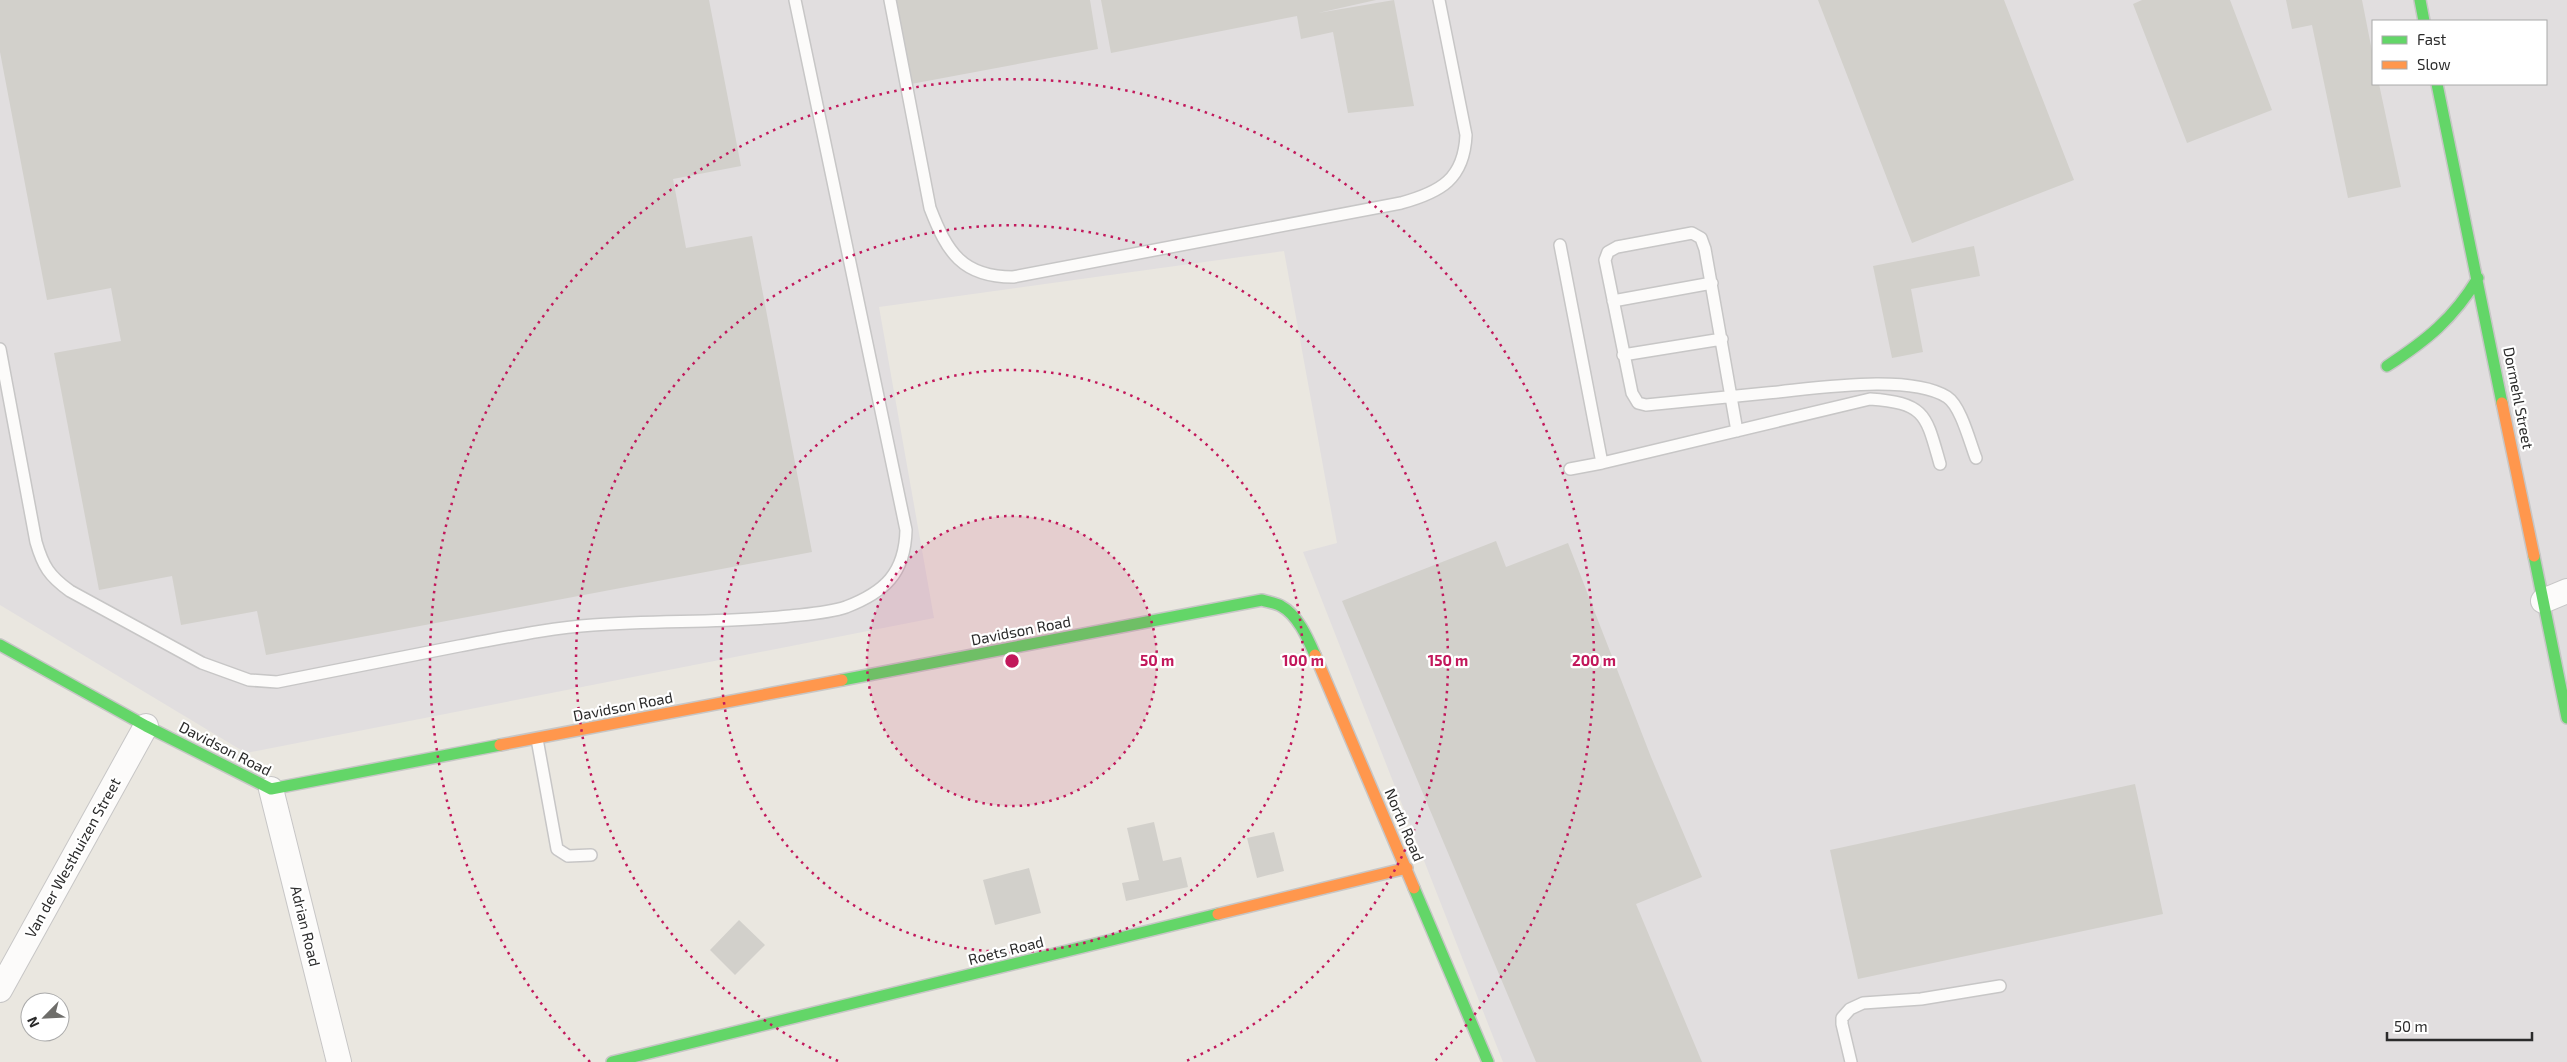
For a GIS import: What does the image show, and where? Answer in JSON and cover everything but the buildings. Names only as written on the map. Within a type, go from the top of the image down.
[{"type":"street","points":[[2420,0],[2424,20]]},
{"type":"street","name":"Dormehl Street","points":[[2437,85],[2567,718]]},
{"type":"street","points":[[2387,366],[2441,329],[2461,306],[2478,278]]},
{"type":"street","points":[[2543,602],[2567,591]]},
{"type":"street","name":"Davidson Road","points":[[0,645],[146,726],[271,789],[1236,603],[1262,600],[1282,606]]},
{"type":"street","name":"North Road","points":[[1282,606],[1304,632],[1319,664],[1488,1062]]},
{"type":"street","name":"Van der Westhuizen Street","points":[[0,990],[146,726]]},
{"type":"street","name":"Adrian Road","points":[[271,789],[339,1062]]},
{"type":"street","name":"Roets Road","points":[[612,1062],[1407,868]]},
{"type":"lane","points":[[0,349],[36,542],[42,562],[53,578],[70,591],[202,663],[227,674],[249,680],[277,682],[543,630],[594,625],[770,618],[845,607],[867,597],[884,586],[898,570],[906,551],[906,530],[794,0]]},
{"type":"lane","points":[[890,0],[930,208],[938,230],[948,247],[962,264],[993,277],[1013,277],[1401,203],[1423,197],[1436,190],[1451,179],[1459,168],[1465,153],[1466,135],[1439,0]]},
{"type":"lane","points":[[1737,431],[1731,397],[1722,339],[1712,283],[1701,238],[1692,233],[1617,247],[1608,252],[1605,260],[1623,355],[1632,394],[1638,403],[1646,406],[1731,397],[1870,384],[1924,388],[1948,398],[1957,408],[1976,458]]},
{"type":"lane","points":[[1560,245],[1602,463]]},
{"type":"lane","points":[[1613,301],[1712,283]]},
{"type":"lane","points":[[1623,355],[1722,339]]},
{"type":"lane","points":[[1570,469],[1870,399],[1900,401],[1919,410],[1929,426],[1940,464]]},
{"type":"lane","points":[[536,738],[557,849],[568,856],[591,856]]},
{"type":"lane","points":[[1851,1062],[1842,1024],[1842,1018],[1850,1009],[1863,1003],[1921,999],[2000,986]]},
{"type":"shaded area","points":[[0,0],[2567,0],[2567,1062],[1503,1062],[1303,552],[1337,543],[1284,251],[879,307],[934,618],[246,753],[0,605]]},
{"type":"traffic: fast","points":[[2420,0],[2424,20]]},
{"type":"traffic: fast","points":[[2437,85],[2502,403]]},
{"type":"traffic: fast","points":[[2387,366],[2438,328],[2459,305],[2478,278]]},
{"type":"traffic: fast","points":[[2534,556],[2567,718]]},
{"type":"traffic: fast","points":[[842,680],[1262,600],[1279,605],[1292,615],[1302,628],[1315,655]]},
{"type":"traffic: fast","points":[[0,645],[146,726],[271,789],[500,745]]},
{"type":"traffic: fast","points":[[1414,888],[1488,1062]]},
{"type":"traffic: fast","points":[[612,1062],[1218,914]]},
{"type":"traffic: slow","points":[[2502,403],[2534,556]]},
{"type":"traffic: slow","points":[[1315,655],[1414,888]]},
{"type":"traffic: slow","points":[[500,745],[842,680]]},
{"type":"traffic: slow","points":[[1218,914],[1407,868]]}]
